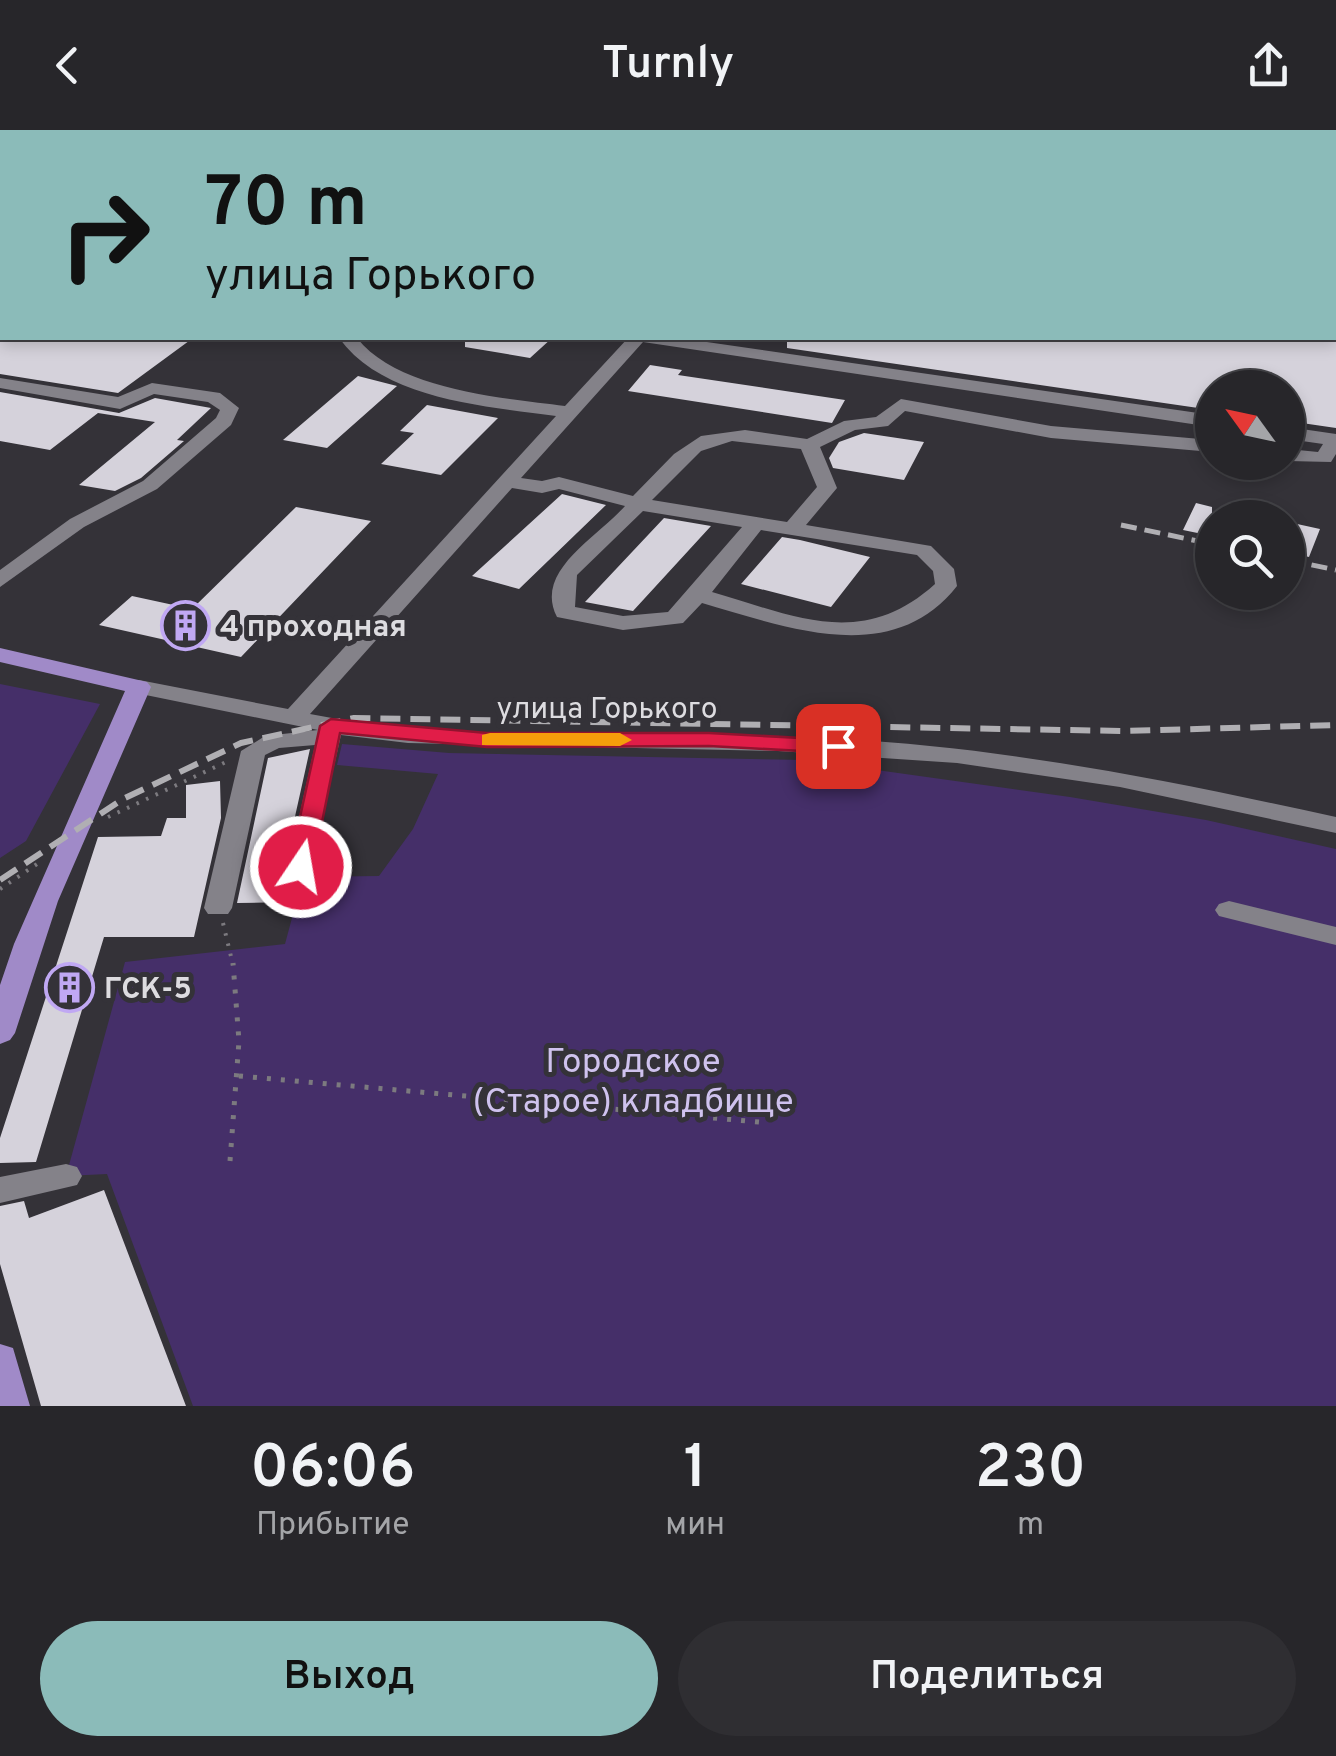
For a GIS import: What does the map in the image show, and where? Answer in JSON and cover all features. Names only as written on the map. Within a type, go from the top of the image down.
[{"type":"main road","name":"улица Горького","points":[[0,656],[139,687]]},
{"type":"main road","points":[[0,1033],[18,968],[68,843],[139,687]]},
{"type":"main road","points":[[0,1359],[12,1406]]},
{"type":"street","points":[[350,340],[383,369],[427,386],[492,402],[567,412]]},
{"type":"street","points":[[292,718],[635,340]]},
{"type":"street","points":[[660,340],[1195,419]]},
{"type":"street","points":[[0,384],[120,402],[152,388],[213,397],[230,408],[224,421],[150,485],[78,522],[0,580]]},
{"type":"street","points":[[757,521],[698,595],[674,618],[623,624],[565,612],[561,594],[567,574],[690,452],[709,439],[754,436],[809,446],[851,425],[881,422],[901,405],[1051,432],[1195,445]]},
{"type":"street","points":[[1305,435],[1335,440],[1324,458],[1305,456]]},
{"type":"street","points":[[793,527],[827,488],[809,446]]},
{"type":"street","points":[[506,481],[542,486],[559,483],[640,504],[924,550],[943,570],[946,586],[926,609],[881,630],[847,633],[698,595]]},
{"type":"street","name":"улица Горького","points":[[139,687],[292,718],[330,732],[487,740],[709,740],[904,750],[1083,774],[1336,825]]},
{"type":"street","points":[[218,908],[252,751],[274,740],[330,732],[301,867]]},
{"type":"street","points":[[1229,910],[1336,936]]},
{"type":"street","points":[[0,1190],[66,1176]]},
{"type":"path","points":[[0,889],[132,803],[252,751]]},
{"type":"path","points":[[218,908],[232,950],[238,1076],[230,1161]]},
{"type":"path","points":[[238,1076],[759,1122]]},
{"type":"green space","points":[[0,684],[100,704],[26,841],[0,858]]},
{"type":"green space","name":"Городское (Старое) кладбище","points":[[342,744],[449,753],[805,760],[1070,797],[1206,820],[1336,849],[1336,1406],[193,1406],[107,1174],[66,1176],[125,962],[285,944],[303,877],[379,876],[413,829],[438,774],[337,765]]},
{"type":"building","points":[[0,340],[190,340],[118,393],[0,374]]},
{"type":"building","points":[[465,340],[550,340],[530,358],[465,347]]},
{"type":"building","points":[[787,340],[1336,340],[1336,428],[1305,423],[1305,370],[1195,370],[1195,408],[787,348]]},
{"type":"building","points":[[650,365],[682,370],[678,375],[845,400],[832,423],[628,391]]},
{"type":"building","points":[[358,376],[397,386],[327,448],[283,440]]},
{"type":"building","points":[[0,392],[119,413],[155,398],[211,408],[177,440],[184,441],[141,478],[115,491],[79,485],[155,422],[98,413],[50,450],[0,441]]},
{"type":"building","points":[[427,405],[498,418],[441,475],[381,464],[414,433],[400,431]]},
{"type":"building","points":[[864,433],[924,442],[904,480],[833,468],[829,458],[839,442]]},
{"type":"building","points":[[562,494],[606,505],[519,589],[472,576]]},
{"type":"building","points":[[1195,505],[1195,532],[1183,530]]},
{"type":"building","points":[[296,507],[371,521],[241,657],[99,625],[132,596],[192,609]]},
{"type":"building","points":[[664,518],[711,526],[633,611],[585,602]]},
{"type":"building","points":[[1305,526],[1320,529],[1309,557],[1305,556]]},
{"type":"building","points":[[782,537],[870,557],[831,607],[741,584]]},
{"type":"building","points":[[310,749],[284,866],[293,877],[289,902],[237,903],[268,758]]},
{"type":"building","points":[[220,781],[221,818],[194,937],[104,937],[36,1162],[0,1163],[0,1138],[98,837],[161,836],[167,818],[186,818],[186,785]]},
{"type":"building","points":[[104,1190],[186,1406],[41,1406],[0,1264],[0,1206],[24,1201],[29,1218]]},
{"type":"railway","points":[[1121,525],[1195,540]]},
{"type":"railway","points":[[1305,564],[1336,570]]},
{"type":"railway","points":[[0,880],[123,799],[241,743],[354,718],[1125,731],[1336,725]]},
{"type":"slow traffic","points":[[490,740],[620,740]]},
{"type":"place","name":"4 проходная","points":[[185,626]]},
{"type":"place","name":"ГСК-5","points":[[69,988]]},
{"type":"route","points":[[301,867],[331,726],[408,736],[487,740],[709,740],[838,746]]}]
